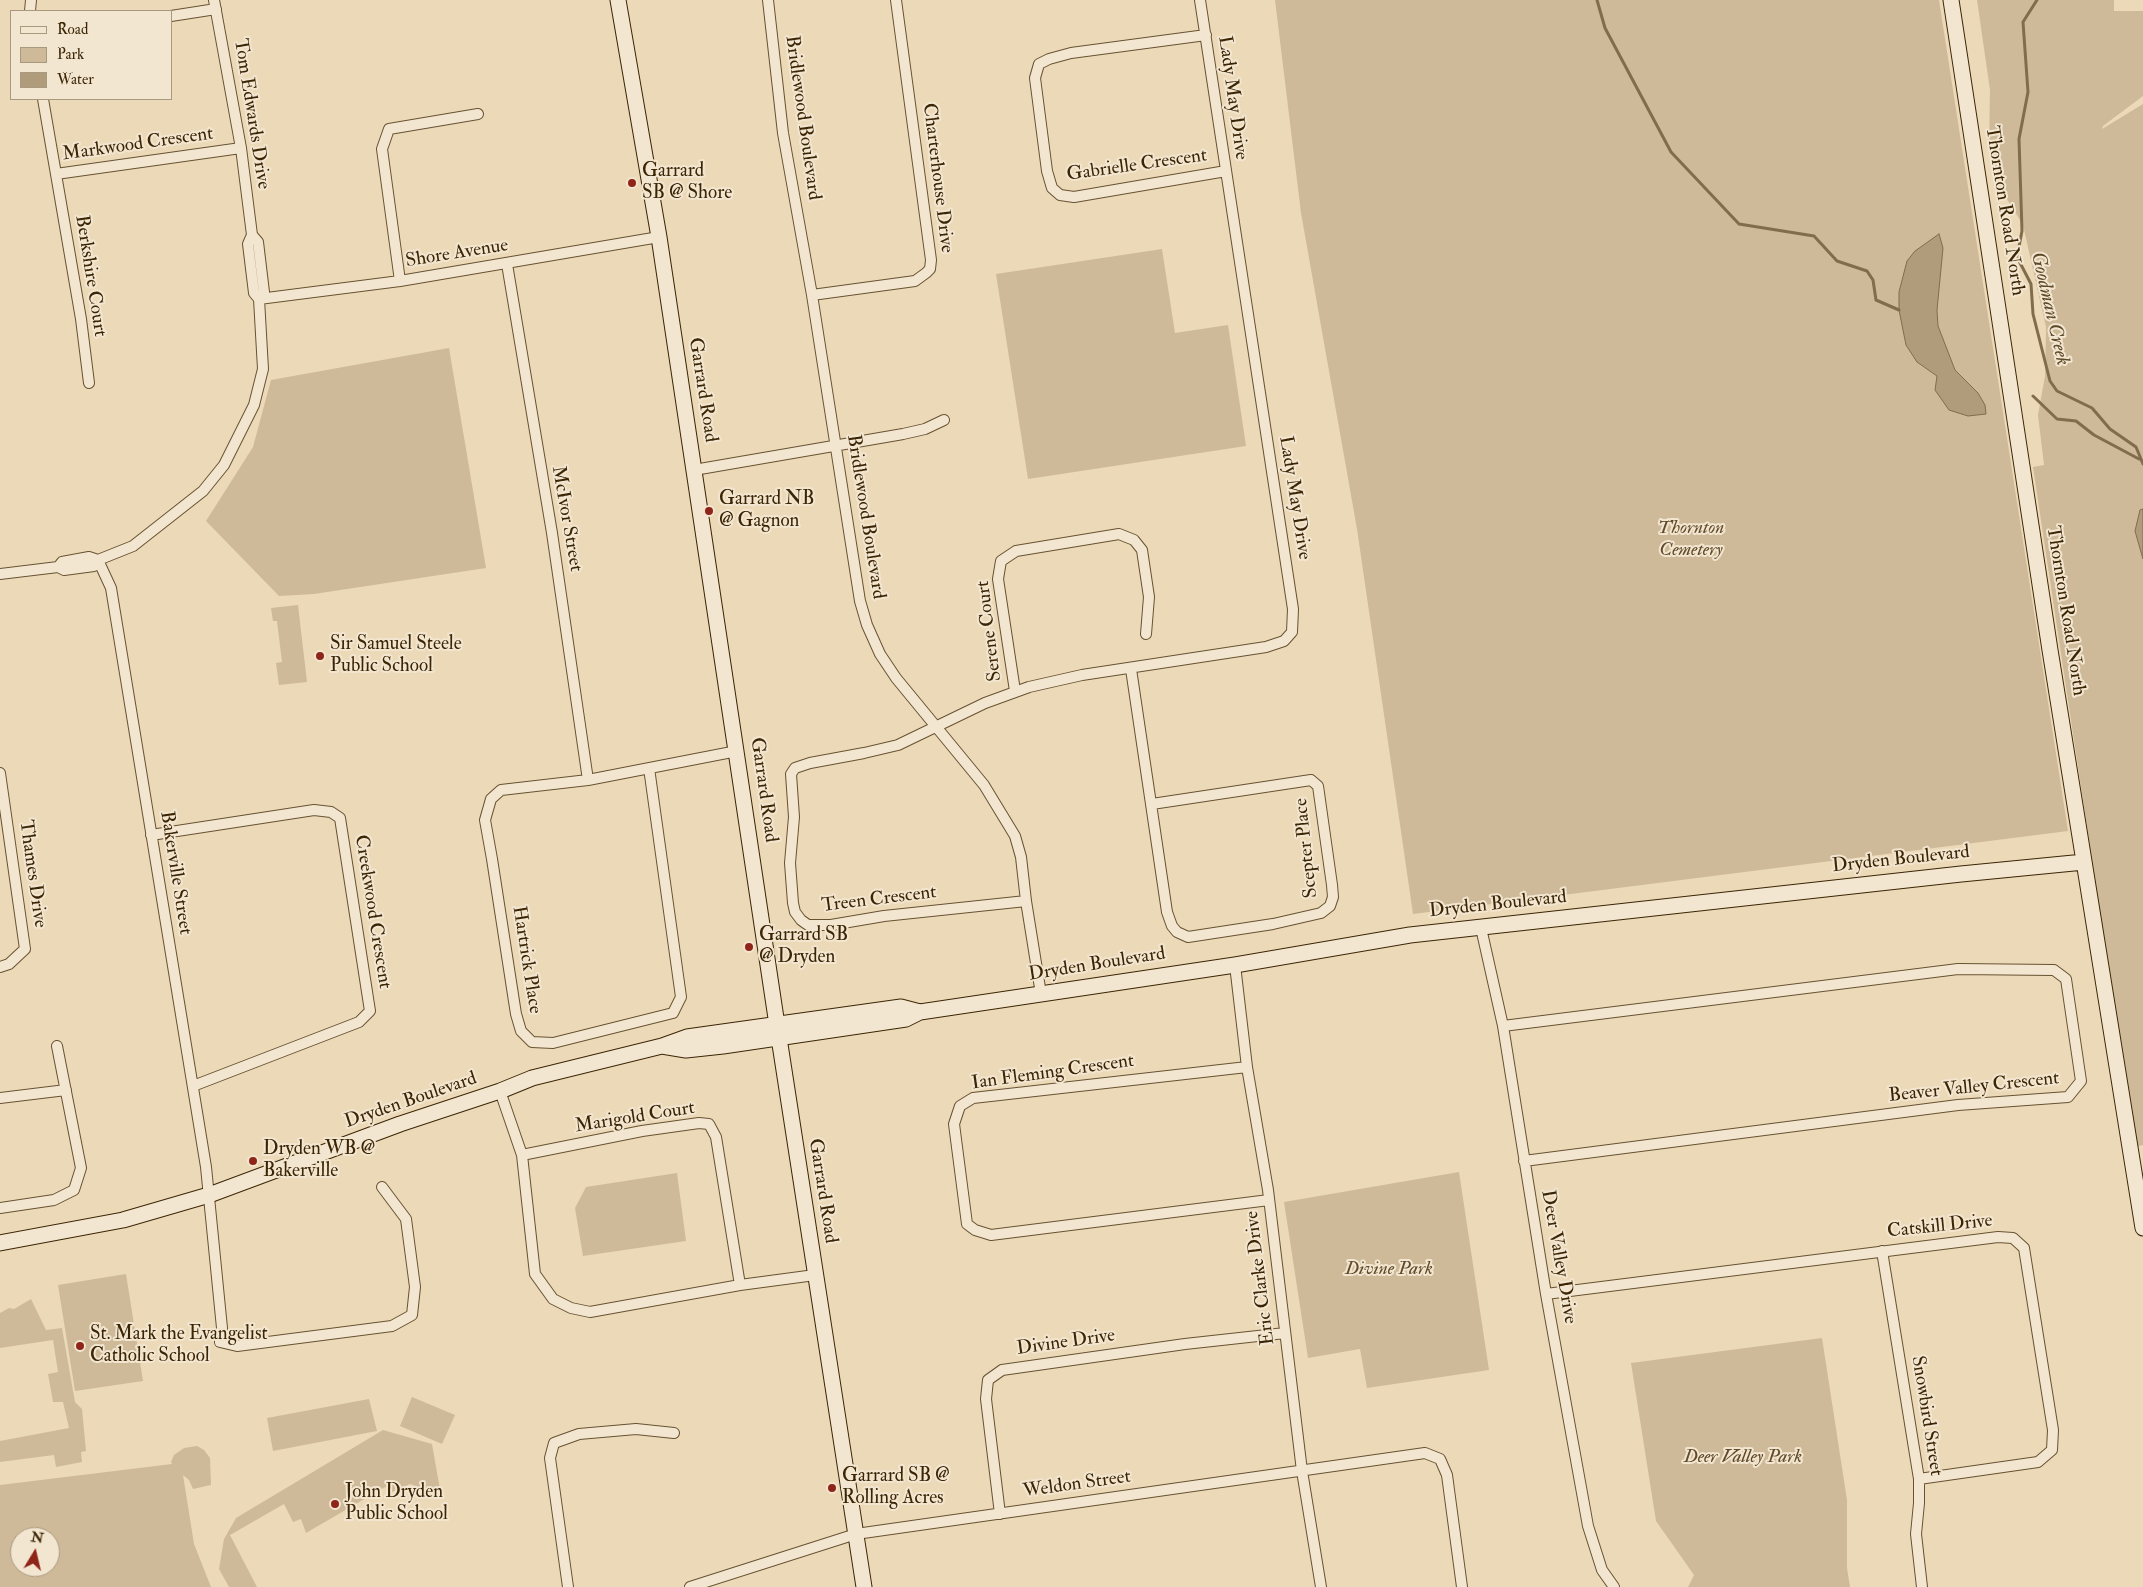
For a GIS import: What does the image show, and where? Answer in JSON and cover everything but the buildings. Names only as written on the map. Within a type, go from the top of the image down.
[{"type":"street","name":"Garrard Road","points":[[618,0],[659,237],[815,1275],[864,1587]]},
{"type":"street","name":"Bridlewood Boulevard","points":[[768,0],[783,133],[812,295],[860,601],[867,625],[880,654],[896,678],[984,785],[1015,836],[1021,857],[1041,994]]},
{"type":"street","name":"Charterhouse Drive","points":[[812,295],[915,280],[930,269],[931,260],[896,0]]},
{"type":"street","name":"Lady May Drive","points":[[936,727],[985,703],[1015,691],[1082,675],[1266,647],[1284,641],[1292,632],[1293,609],[1200,0]]},
{"type":"street","name":"Thornton Road North","points":[[1951,0],[2084,862],[2143,1228]]},
{"type":"street","points":[[172,16],[215,4]]},
{"type":"street","name":"Tom Edwards Drive","points":[[0,574],[58,567],[62,562],[89,557],[98,560],[133,546],[203,491],[224,465],[254,405],[263,369],[259,299],[264,292],[258,242],[252,234],[241,148],[215,4]]},
{"type":"street","name":"Gabrielle Crescent","points":[[1206,35],[1071,53],[1049,59],[1040,64],[1035,78],[1047,171],[1052,188],[1060,194],[1074,197],[1226,171]]},
{"type":"street","name":"Markwood Crescent","points":[[43,100],[56,174],[241,148]]},
{"type":"street","points":[[400,281],[382,149],[389,129],[478,114]]},
{"type":"street","name":"Berkshire Court","points":[[56,174],[81,319],[89,384]]},
{"type":"street","name":"Shore Avenue","points":[[259,299],[400,281],[659,237]]},
{"type":"street","name":"McIvor Street","points":[[507,264],[546,512],[552,533],[588,780]]},
{"type":"street","points":[[694,470],[836,447],[925,429],[944,420]]},
{"type":"street","name":"Serene Court","points":[[1015,691],[998,579],[1001,561],[1016,551],[1119,534],[1134,540],[1142,550],[1149,596],[1146,634]]},
{"type":"street","name":"Bakerville Street","points":[[98,560],[111,588],[193,1086],[209,1195],[222,1328],[220,1342],[237,1346],[392,1326],[412,1315],[415,1286],[406,1219],[382,1188]]},
{"type":"street","name":"Scepter Place","points":[[1131,669],[1168,912],[1172,926],[1177,932],[1188,937],[1273,924],[1321,913],[1330,906],[1333,897],[1332,885],[1318,786],[1311,780],[1152,804]]},
{"type":"street","name":"Treen Crescent","points":[[936,727],[898,744],[795,768],[791,774],[794,817],[790,863],[795,912],[800,920],[808,925],[822,926],[884,916],[1026,901]]},
{"type":"street","name":"Hartrick Place","points":[[649,768],[681,997],[673,1013],[553,1043],[532,1042],[520,1031],[516,1014],[492,859],[484,820],[491,799],[501,790],[588,780],[649,768],[737,751]]},
{"type":"street","name":"Thames Drive","points":[[0,774],[3,820],[25,949],[9,964],[0,966]]},
{"type":"street","name":"Creekwood Crescent","points":[[151,835],[314,810],[331,812],[340,818],[370,1011],[359,1022],[193,1086]]},
{"type":"street","name":"Dryden Boulevard","points":[[0,1243],[123,1220],[209,1195],[400,1124],[500,1091],[532,1078],[662,1046],[686,1050],[901,1008],[920,1012],[1235,965],[1410,935],[2084,862]]},
{"type":"street","name":"Deer Valley Drive","points":[[1481,928],[1503,1026],[1546,1294],[1588,1526],[1602,1570],[1614,1587]]},
{"type":"street","name":"Eric Clarke Drive","points":[[1235,965],[1247,1067],[1269,1200],[1302,1471],[1321,1587]]},
{"type":"street","name":"Beaver Valley Crescent","points":[[1503,1026],[1958,969],[2054,970],[2066,979],[2081,1081],[2068,1097],[1958,1105],[1524,1161]]},
{"type":"street","points":[[0,1208],[54,1200],[74,1190],[81,1168],[57,1046]]},
{"type":"street","name":"Ian Fleming Crescent","points":[[1247,1067],[973,1098],[960,1106],[954,1124],[967,1224],[975,1230],[991,1235],[1269,1200]]},
{"type":"street","points":[[0,1098],[66,1090]]},
{"type":"street","points":[[500,1091],[522,1156],[535,1274],[553,1299],[571,1308],[590,1312],[740,1285],[815,1275]]},
{"type":"street","name":"Marigold Court","points":[[522,1156],[642,1131],[699,1123],[709,1124],[716,1137],[740,1285]]},
{"type":"street","name":"Catskill Drive","points":[[1546,1294],[1998,1237],[2012,1238],[2024,1248],[2053,1430],[2052,1450],[2038,1462],[1919,1479]]},
{"type":"street","name":"Snowbird Street","points":[[1882,1251],[1919,1479],[1916,1534],[1922,1587]]},
{"type":"street","name":"Divine Drive","points":[[1000,1514],[986,1399],[988,1380],[1002,1370],[1185,1344],[1286,1334]]},
{"type":"street","points":[[568,1587],[550,1458],[554,1442],[578,1434],[636,1429],[674,1432]]},
{"type":"street","name":"Weldon Street","points":[[690,1587],[856,1534],[1425,1453],[1440,1459],[1447,1475],[1462,1587]]},
{"type":"green space","name":"Thornton Cemetery","points":[[1275,0],[1939,0],[2068,831],[1413,914],[1357,529],[1301,213]]},
{"type":"green space","points":[[1977,0],[2114,0],[2114,11],[2143,11],[2143,96],[2103,126],[2102,129],[2143,104],[2143,1145],[2135,1147],[2033,467],[2044,465],[2038,415],[2045,376],[2046,327],[2023,225],[2000,188],[1989,151],[1990,90]]},
{"type":"green space","points":[[1162,249],[1175,333],[1228,325],[1246,446],[1028,479],[996,274]]},
{"type":"green space","points":[[449,348],[486,568],[314,594],[279,596],[206,521],[253,447],[271,380]]},
{"type":"green space","points":[[298,605],[307,682],[279,685],[276,663],[282,662],[277,621],[273,621],[271,608]]},
{"type":"green space","name":"Divine Park","points":[[1459,1172],[1489,1370],[1367,1388],[1360,1349],[1308,1358],[1284,1202]]},
{"type":"green space","points":[[677,1173],[686,1241],[583,1256],[575,1208],[586,1187]]},
{"type":"green space","points":[[126,1274],[143,1381],[75,1391],[58,1285]]},
{"type":"green space","points":[[31,1299],[46,1330],[62,1328],[75,1402],[82,1409],[86,1451],[81,1452],[82,1462],[56,1467],[54,1455],[0,1462],[0,1441],[69,1428],[63,1402],[53,1402],[48,1374],[58,1372],[53,1340],[0,1348],[0,1313],[9,1308],[14,1309]]},
{"type":"green space","name":"Deer Valley Park","points":[[1822,1338],[1847,1500],[1847,1568],[1850,1587],[1688,1587],[1694,1575],[1656,1521],[1631,1363]]},
{"type":"green space","points":[[412,1397],[455,1415],[442,1444],[400,1426]]},
{"type":"green space","points":[[369,1399],[377,1431],[273,1451],[267,1418]]},
{"type":"green space","points":[[383,1430],[432,1444],[441,1495],[410,1484],[390,1493],[385,1487],[306,1533],[301,1519],[293,1522],[284,1504],[230,1535],[257,1587],[229,1587],[219,1569],[224,1539],[236,1518]]},
{"type":"green space","points":[[197,1446],[204,1450],[210,1458],[211,1485],[193,1489],[189,1480],[183,1475],[194,1544],[211,1587],[0,1587],[0,1485],[172,1464],[174,1455],[184,1448]]},
{"type":"water","points":[[1939,234],[1943,248],[1937,310],[1938,326],[1955,370],[1978,393],[1985,405],[1986,414],[1968,416],[1949,410],[1935,390],[1937,376],[1917,362],[1906,345],[1899,310],[1899,292],[1907,261],[1915,251]]},
{"type":"water","points":[[2143,509],[2143,559],[2135,531],[2140,510]]},
{"type":"waterway","points":[[1597,0],[1605,28],[1671,152],[1739,224],[1814,236],[1837,261],[1867,271],[1873,280],[1876,300],[1899,310]]},
{"type":"waterway","name":"Goodman Creek","points":[[2037,0],[2023,22],[2028,92],[2019,139],[2022,231],[2017,257],[2031,284],[2033,314],[2050,381],[2057,391],[2092,408],[2110,429],[2136,447],[2143,464]]},
{"type":"waterway","points":[[2033,396],[2057,419],[2076,421],[2094,435],[2139,459]]},
{"type":"place","name":"Garrard SB @ Shore","points":[[632,183]]},
{"type":"place","name":"Garrard NB @ Gagnon","points":[[709,511]]},
{"type":"place","name":"Sir Samuel Steele Public School","points":[[320,656]]},
{"type":"place","name":"Garrard SB @ Dryden","points":[[749,947]]},
{"type":"place","name":"Dryden WB @ Bakerville","points":[[253,1161]]},
{"type":"place","name":"St. Mark the Evangelist Catholic School","points":[[80,1346]]},
{"type":"place","name":"Garrard SB @ Rolling Acres","points":[[832,1488]]},
{"type":"place","name":"John Dryden Public School","points":[[335,1504]]}]
